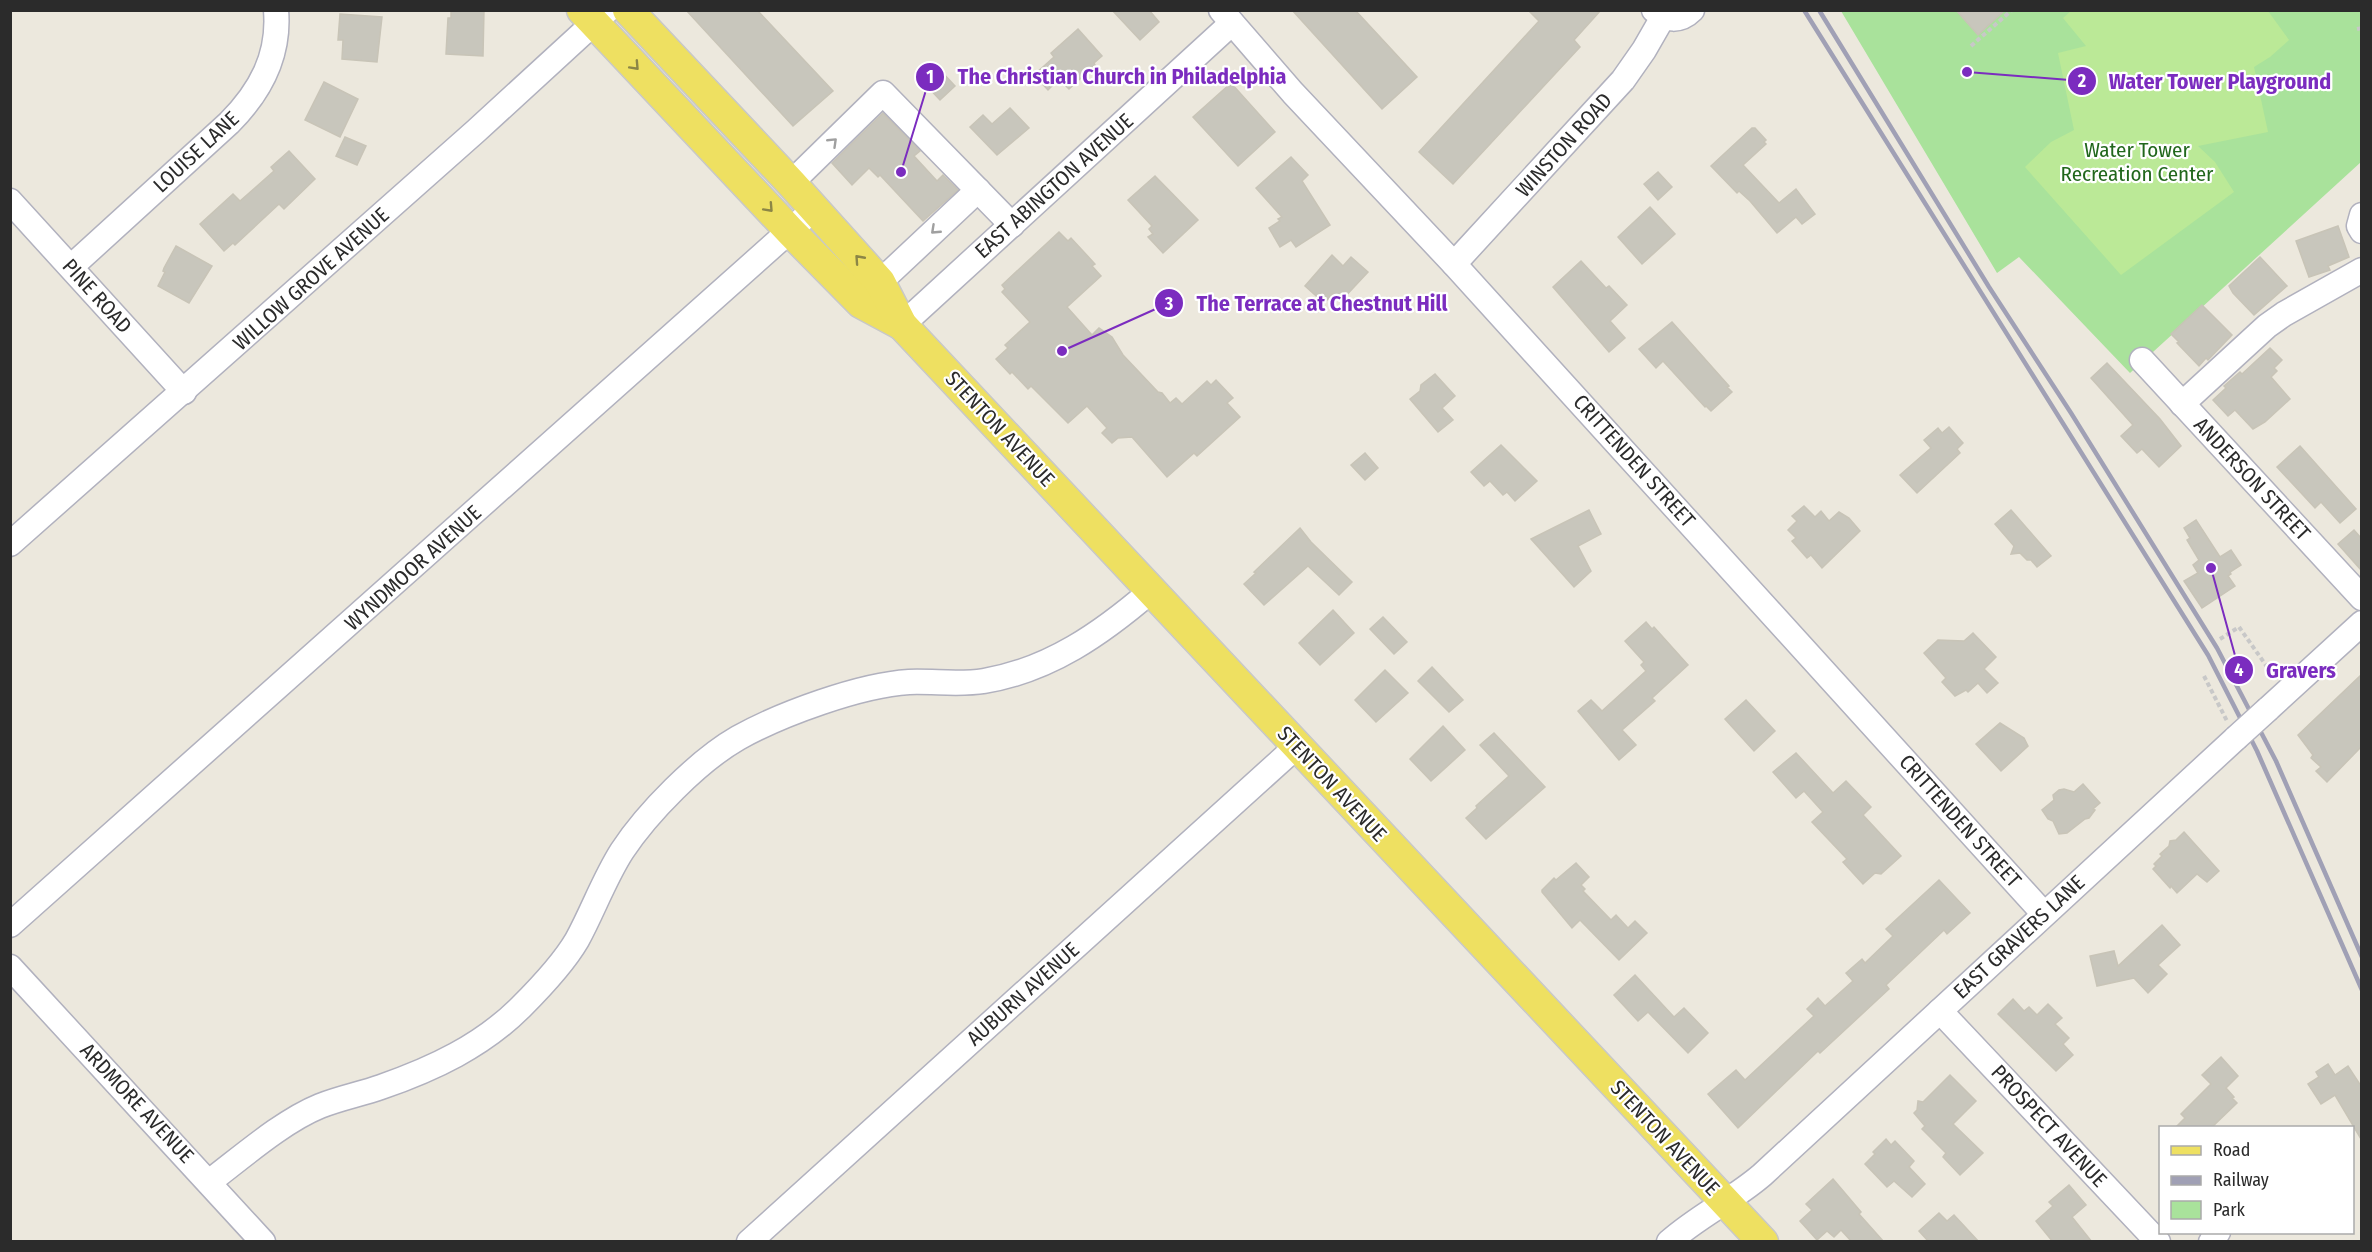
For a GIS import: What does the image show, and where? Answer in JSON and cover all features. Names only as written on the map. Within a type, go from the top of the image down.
[{"type":"main road","name":"STENTON AVENUE","points":[[628,10],[791,183],[880,282],[902,325],[1763,1242]]},
{"type":"main road","name":"STENTON AVENUE","points":[[595,15],[791,232],[861,303],[902,325]]},
{"type":"street","name":"LOUISE LANE","points":[[71,267],[229,123],[250,100],[271,62],[277,30],[276,10]]},
{"type":"street","name":"WINSTON ROAD","points":[[1454,264],[1601,105],[1634,64],[1658,14],[1672,20],[1681,18],[1692,10]]},
{"type":"street","name":"WILLOW GROVE AVENUE","points":[[10,544],[184,392],[595,15]]},
{"type":"street","name":"CRITTENDEN STREET","points":[[1227,17],[1293,93],[1454,264],[2044,914]]},
{"type":"street","name":"EAST ABINGTON AVENUE","points":[[902,325],[1012,225],[1227,17]]},
{"type":"street","points":[[791,183],[883,93],[1012,225]]},
{"type":"street","points":[[880,282],[978,190]]},
{"type":"street","name":"PINE ROAD","points":[[10,201],[184,392]]},
{"type":"street","name":"WYNDMOOR AVENUE","points":[[10,926],[791,232],[814,208]]},
{"type":"street","points":[[2361,215],[2361,231]]},
{"type":"street","points":[[2182,404],[2267,326],[2361,270]]},
{"type":"street","name":"ANDERSON STREET","points":[[2142,360],[2361,598]]},
{"type":"street","points":[[209,1182],[262,1142],[318,1107],[381,1087],[436,1065],[467,1050],[495,1029],[521,1007],[555,970],[576,942],[622,852],[658,806],[683,780],[735,740],[785,716],[863,690],[906,682],[984,681],[1044,663],[1084,643],[1121,617],[1151,591]]},
{"type":"street","name":"EAST GRAVERS LANE","points":[[1669,1242],[1695,1219],[1725,1202],[1762,1175],[2044,914],[2232,731],[2268,709],[2361,623]]},
{"type":"street","name":"AUBURN AVENUE","points":[[749,1242],[1297,746]]},
{"type":"street","name":"ARDMORE AVENUE","points":[[10,966],[263,1242]]},
{"type":"street","name":"PROSPECT AVENUE","points":[[1940,1011],[2158,1242]]},
{"type":"path","points":[[1971,46],[2012,10]]},
{"type":"path","points":[[2220,639],[2240,627],[2275,679]]},
{"type":"path","points":[[2204,676],[2232,731]]},
{"type":"green space","name":"Water Tower Recreation Center","points":[[1841,11],[2361,11],[2361,162],[2130,373],[2019,257],[1997,273]]},
{"type":"green space","points":[[2071,11],[2268,11],[2289,40],[2270,57],[2254,67],[2268,132],[2198,146],[2215,162],[2234,192],[2121,275],[2025,167],[2051,142],[2074,130],[2058,53],[2086,46],[2063,18]]},
{"type":"building","points":[[451,10],[484,10],[483,56],[446,54],[448,18],[451,18]]},
{"type":"building","points":[[686,10],[757,10],[833,91],[793,126]]},
{"type":"building","points":[[1112,10],[1149,10],[1159,22],[1140,40]]},
{"type":"building","points":[[1292,10],[1355,10],[1417,77],[1382,109]]},
{"type":"building","points":[[1528,10],[1601,10],[1574,40],[1580,47],[1453,184],[1419,152],[1539,21]]},
{"type":"building","points":[[1956,10],[2005,10],[1978,35]]},
{"type":"building","points":[[340,14],[382,17],[377,62],[342,59],[343,40],[338,40]]},
{"type":"building","points":[[1078,29],[1102,56],[1069,89],[1059,79],[1048,90],[1034,75],[1054,57],[1051,53]]},
{"type":"building","points":[[940,70],[955,86],[940,100],[925,84]]},
{"type":"building","points":[[324,82],[358,99],[340,137],[305,120]]},
{"type":"building","points":[[1231,83],[1275,132],[1238,166],[1193,117]]},
{"type":"building","points":[[1010,108],[1029,128],[997,155],[970,127],[983,115],[992,124]]},
{"type":"building","points":[[883,113],[920,151],[914,156],[937,181],[943,175],[958,190],[923,221],[880,175],[878,177],[869,168],[852,185],[832,163]]},
{"type":"building","points":[[1752,128],[1755,128],[1766,140],[1764,142],[1766,144],[1743,165],[1779,203],[1796,189],[1815,214],[1802,224],[1796,217],[1777,233],[1750,201],[1739,191],[1737,193],[1711,166]]},
{"type":"building","points":[[345,137],[366,146],[357,165],[336,156]]},
{"type":"building","points":[[289,151],[315,179],[284,209],[279,204],[235,245],[233,243],[224,251],[200,224],[233,194],[240,201],[274,171],[271,167]]},
{"type":"building","points":[[1291,157],[1308,175],[1302,181],[1330,225],[1296,247],[1291,240],[1280,247],[1269,228],[1282,217],[1256,188]]},
{"type":"building","points":[[1658,172],[1672,187],[1658,200],[1644,184]]},
{"type":"building","points":[[1155,176],[1198,220],[1163,253],[1148,237],[1153,234],[1149,229],[1152,226],[1128,200]]},
{"type":"building","points":[[1650,207],[1675,234],[1642,264],[1618,237]]},
{"type":"building","points":[[2338,226],[2349,257],[2328,266],[2330,270],[2309,277],[2296,241]]},
{"type":"building","points":[[1059,232],[1068,241],[1071,238],[1095,264],[1092,266],[1101,276],[1067,307],[1092,335],[1099,328],[1112,337],[1123,355],[1170,403],[1176,398],[1182,404],[1207,381],[1211,385],[1216,380],[1233,398],[1227,403],[1240,417],[1197,456],[1194,453],[1167,477],[1132,437],[1118,438],[1112,443],[1102,433],[1107,428],[1087,406],[1068,423],[1031,386],[1028,389],[996,359],[1008,348],[1005,345],[1030,322],[1002,292],[1005,289],[1002,285]]},
{"type":"building","points":[[176,246],[212,266],[189,303],[158,286],[165,272],[164,268]]},
{"type":"building","points":[[1332,255],[1343,266],[1351,257],[1368,272],[1341,301],[1333,294],[1324,303],[1305,286]]},
{"type":"building","points":[[2260,257],[2287,286],[2254,315],[2229,286]]},
{"type":"building","points":[[1581,261],[1606,288],[1609,286],[1627,305],[1610,321],[1625,338],[1609,352],[1553,287]]},
{"type":"building","points":[[2202,305],[2232,335],[2199,366],[2171,334]]},
{"type":"building","points":[[1672,322],[1732,392],[1711,411],[1663,361],[1656,368],[1639,349]]},
{"type":"building","points":[[2270,348],[2282,360],[2274,368],[2277,371],[2271,377],[2290,399],[2265,422],[2253,429],[2235,410],[2228,416],[2213,400],[2226,388],[2224,386],[2240,372],[2242,374]]},
{"type":"building","points":[[2107,363],[2160,419],[2181,446],[2159,467],[2142,449],[2137,453],[2121,436],[2133,425],[2091,378]]},
{"type":"building","points":[[1435,374],[1455,396],[1442,408],[1453,420],[1438,432],[1410,399],[1420,391],[1421,385]]},
{"type":"building","points":[[1949,427],[1963,443],[1957,449],[1960,453],[1917,493],[1900,475],[1931,448],[1924,440],[1938,428],[1942,433]]},
{"type":"building","points":[[1501,445],[1537,481],[1515,501],[1507,492],[1503,495],[1490,481],[1484,486],[1471,472]]},
{"type":"building","points":[[2300,446],[2356,509],[2340,523],[2321,502],[2315,508],[2277,467]]},
{"type":"building","points":[[1365,453],[1378,468],[1365,480],[1351,465]]},
{"type":"building","points":[[1804,506],[1815,517],[1821,511],[1829,521],[1839,512],[1849,518],[1860,531],[1822,568],[1811,555],[1807,558],[1792,541],[1796,538],[1788,530],[1797,521],[1792,516]]},
{"type":"building","points":[[1589,510],[1601,534],[1578,546],[1591,571],[1574,587],[1531,539]]},
{"type":"building","points":[[2011,510],[2051,556],[2037,567],[2020,553],[2011,554],[2014,546],[1995,524]]},
{"type":"building","points":[[2196,520],[2220,557],[2231,550],[2241,565],[2228,576],[2235,586],[2202,608],[2184,581],[2198,573],[2193,565],[2199,560],[2187,540],[2190,538],[2184,528]]},
{"type":"building","points":[[1300,528],[1352,582],[1339,595],[1308,566],[1264,605],[1244,584]]},
{"type":"building","points":[[2354,530],[2361,538],[2361,570],[2338,544]]},
{"type":"building","points":[[1333,610],[1354,633],[1320,665],[1299,643]]},
{"type":"building","points":[[1383,617],[1407,642],[1394,654],[1370,629]]},
{"type":"building","points":[[1646,622],[1652,629],[1654,627],[1688,665],[1652,698],[1655,701],[1622,730],[1636,745],[1619,760],[1578,711],[1591,700],[1602,711],[1646,671],[1641,665],[1644,662],[1625,641]]},
{"type":"building","points":[[1973,633],[1996,657],[1984,669],[1998,683],[1987,693],[1978,683],[1968,692],[1966,690],[1955,696],[1942,682],[1946,678],[1924,653],[1938,640],[1964,641]]},
{"type":"building","points":[[1432,667],[1463,700],[1449,712],[1418,681]]},
{"type":"building","points":[[1385,670],[1408,693],[1376,722],[1355,700]]},
{"type":"building","points":[[2361,675],[2361,747],[2327,782],[2316,771],[2321,767],[2311,758],[2313,755],[2298,735]]},
{"type":"building","points":[[1746,700],[1775,731],[1754,751],[1725,719]]},
{"type":"building","points":[[2000,723],[2024,738],[2028,746],[2001,771],[1976,744]]},
{"type":"building","points":[[1443,726],[1465,750],[1431,781],[1410,759]]},
{"type":"building","points":[[1494,733],[1545,787],[1486,839],[1466,818],[1509,776],[1480,745]]},
{"type":"building","points":[[1796,753],[1833,793],[1846,781],[1871,807],[1863,815],[1901,856],[1881,874],[1875,873],[1863,884],[1843,862],[1847,859],[1812,822],[1823,812],[1804,791],[1796,798],[1773,772]]},
{"type":"building","points":[[2083,784],[2100,803],[2093,809],[2095,810],[2089,818],[2067,833],[2059,834],[2053,821],[2048,819],[2042,810],[2054,800],[2053,795],[2059,790],[2074,792]]},
{"type":"building","points":[[2184,832],[2219,871],[2207,882],[2197,874],[2177,893],[2153,869],[2156,866],[2154,864],[2162,856],[2160,854],[2169,846],[2170,841],[2176,840]]},
{"type":"building","points":[[1576,863],[1589,877],[1581,885],[1585,889],[1583,891],[1611,920],[1616,915],[1628,928],[1635,921],[1647,933],[1619,960],[1580,920],[1572,928],[1542,892],[1554,878],[1556,880]]},
{"type":"building","points":[[1939,880],[1970,913],[1947,934],[1944,930],[1886,985],[1889,989],[1820,1053],[1818,1051],[1738,1128],[1708,1094],[1736,1070],[1745,1080],[1814,1016],[1807,1009],[1818,998],[1825,1006],[1853,981],[1846,973],[1862,959],[1865,963],[1893,936],[1886,929]]},
{"type":"building","points":[[2162,925],[2180,945],[2158,965],[2167,974],[2148,993],[2134,978],[2097,986],[2090,956],[2114,951],[2118,966]]},
{"type":"building","points":[[1635,975],[1674,1017],[1684,1008],[1708,1033],[1688,1053],[1648,1012],[1638,1021],[1614,995]]},
{"type":"building","points":[[2013,999],[2024,1011],[2029,1007],[2037,1015],[2048,1004],[2062,1018],[2055,1024],[2069,1038],[2063,1044],[2073,1055],[2056,1071],[1998,1014]]},
{"type":"building","points":[[2221,1057],[2238,1076],[2226,1088],[2237,1103],[2213,1126],[2177,1126],[2185,1118],[2181,1114],[2211,1084],[2202,1075]]},
{"type":"building","points":[[2328,1064],[2335,1075],[2348,1066],[2361,1086],[2361,1139],[2335,1095],[2321,1104],[2308,1084],[2319,1077],[2316,1072]]},
{"type":"building","points":[[1950,1075],[1976,1101],[1953,1124],[1983,1153],[1960,1175],[1943,1157],[1946,1153],[1922,1129],[1925,1126],[1914,1113],[1917,1110],[1918,1101],[1923,1102]]},
{"type":"building","points":[[1886,1139],[1891,1145],[1895,1141],[1914,1161],[1909,1167],[1925,1184],[1912,1197],[1894,1181],[1887,1187],[1865,1164]]},
{"type":"building","points":[[1833,1179],[1861,1212],[1859,1214],[1884,1242],[1852,1242],[1841,1230],[1834,1237],[1827,1231],[1817,1240],[1800,1221],[1812,1210],[1806,1204]]},
{"type":"building","points":[[2069,1185],[2086,1205],[2072,1217],[2092,1242],[2053,1242],[2036,1221],[2053,1206],[2049,1202]]},
{"type":"building","points":[[1939,1213],[1947,1221],[1954,1215],[1979,1242],[1929,1242],[1919,1231]]},
{"type":"railway","points":[[1804,10],[2208,655],[2257,751],[2362,990]]},
{"type":"railway","points":[[1819,10],[1989,287],[2071,413],[2217,648],[2276,761],[2362,957]]},
{"type":"place","name":"Water Tower Playground","points":[[1967,72]]},
{"type":"place","name":"The Christian Church in Philadelphia","points":[[901,172]]},
{"type":"place","name":"The Terrace at Chestnut Hill","points":[[1062,351]]},
{"type":"place","name":"Gravers","points":[[2211,568]]}]
